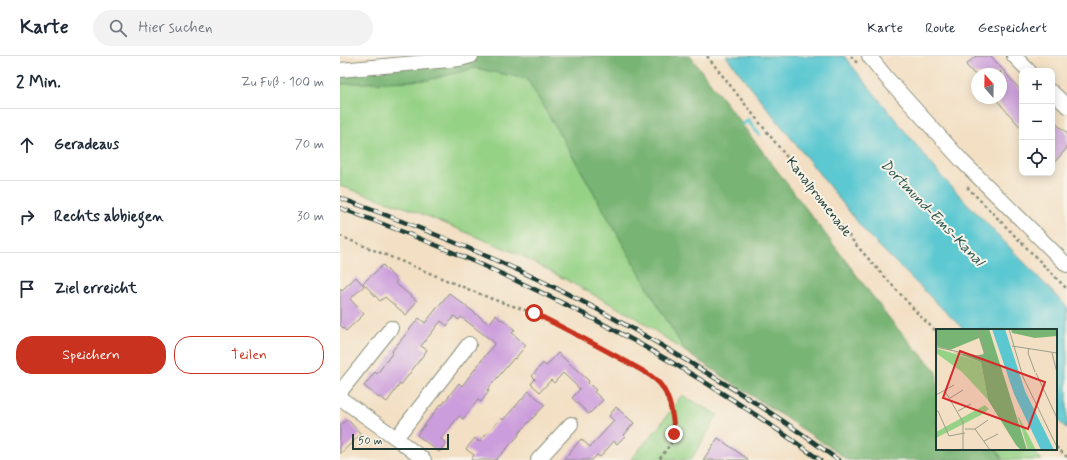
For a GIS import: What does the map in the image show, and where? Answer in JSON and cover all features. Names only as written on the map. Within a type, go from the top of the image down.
[{"type":"street","points":[[340,70],[446,61],[471,56]]},
{"type":"street","points":[[869,56],[886,77],[963,162],[1067,265]]},
{"type":"street","points":[[1019,58],[1027,68]]},
{"type":"street","points":[[1055,95],[1067,106]]},
{"type":"street","points":[[340,392],[391,328]]},
{"type":"street","points":[[396,438],[469,344]]},
{"type":"street","points":[[340,398],[424,460]]},
{"type":"street","points":[[538,460],[571,424]]},
{"type":"path","name":"Kanalpromenade","points":[[707,56],[857,246],[920,316],[936,331]]},
{"type":"path","points":[[340,236],[492,299],[534,313],[576,334],[649,375],[660,384],[666,396],[674,422],[674,434],[671,443],[659,460]]},
{"type":"path","points":[[1057,448],[1067,457]]},
{"type":"green space","points":[[425,56],[690,56],[896,327],[936,371],[936,450],[997,450],[1003,460],[847,460],[686,352],[527,79],[475,68],[428,80],[340,84],[340,66]]},
{"type":"green space","points":[[475,68],[527,79],[686,352],[635,317],[518,254],[410,209],[340,186],[340,84],[428,80]]},
{"type":"green space","points":[[682,395],[718,415],[691,460],[630,460],[657,429]]},
{"type":"green space","points":[[997,450],[1032,450],[1042,460],[1004,460]]},
{"type":"water","name":"Dortmund-Ems-Kanal","points":[[726,56],[844,56],[942,177],[1067,307],[1067,429],[1057,419],[1057,329],[963,329],[867,234]]},
{"type":"building","points":[[976,56],[991,56],[1001,68],[971,68],[971,71],[966,65]]},
{"type":"building","points":[[1007,75],[1019,89],[1019,126],[1000,104],[1007,104]]},
{"type":"building","points":[[1055,123],[1067,133],[1067,148],[1055,162]]},
{"type":"building","points":[[383,265],[397,281],[395,283],[417,301],[406,315],[385,297],[380,301],[363,283]]},
{"type":"building","points":[[356,277],[364,286],[350,299],[364,314],[346,331],[340,325],[340,288],[342,290]]},
{"type":"building","points":[[449,293],[489,324],[496,315],[501,320],[502,319],[515,330],[512,333],[526,345],[487,390],[489,391],[481,402],[478,400],[463,419],[459,416],[441,439],[446,443],[439,452],[417,435],[459,383],[462,386],[495,343],[461,317],[459,320],[454,316],[447,326],[441,321],[421,346],[427,350],[387,402],[380,397],[379,398],[364,386],[375,372],[377,374],[393,352],[392,351],[419,318],[425,323]]},
{"type":"building","points":[[558,353],[589,381],[588,383],[596,390],[594,392],[603,400],[589,414],[572,398],[580,389],[563,373],[554,383],[551,380],[540,392],[531,384],[535,379],[532,376],[543,363],[546,366]]},
{"type":"building","points":[[529,391],[545,405],[496,460],[471,460],[474,455],[466,449],[475,438],[479,442],[501,418],[503,420]]},
{"type":"building","points":[[616,407],[634,423],[617,444],[614,441],[600,457],[597,455],[592,460],[563,460],[581,439],[590,447],[614,421],[609,416]]},
{"type":"building","points":[[347,419],[361,434],[340,454],[340,426]]},
{"type":"building","points":[[718,438],[749,460],[703,460]]},
{"type":"waterway","points":[[743,124],[748,120],[759,134]]},
{"type":"railway","points":[[340,198],[413,225],[485,255],[590,305],[653,340],[737,391],[788,424],[838,460]]},
{"type":"railway","points":[[340,208],[466,258],[528,286],[589,317],[649,349],[708,384],[765,421],[820,460]]},
{"type":"route","points":[[534,313],[576,334],[649,375],[660,384],[671,410],[674,422],[674,434]]}]
